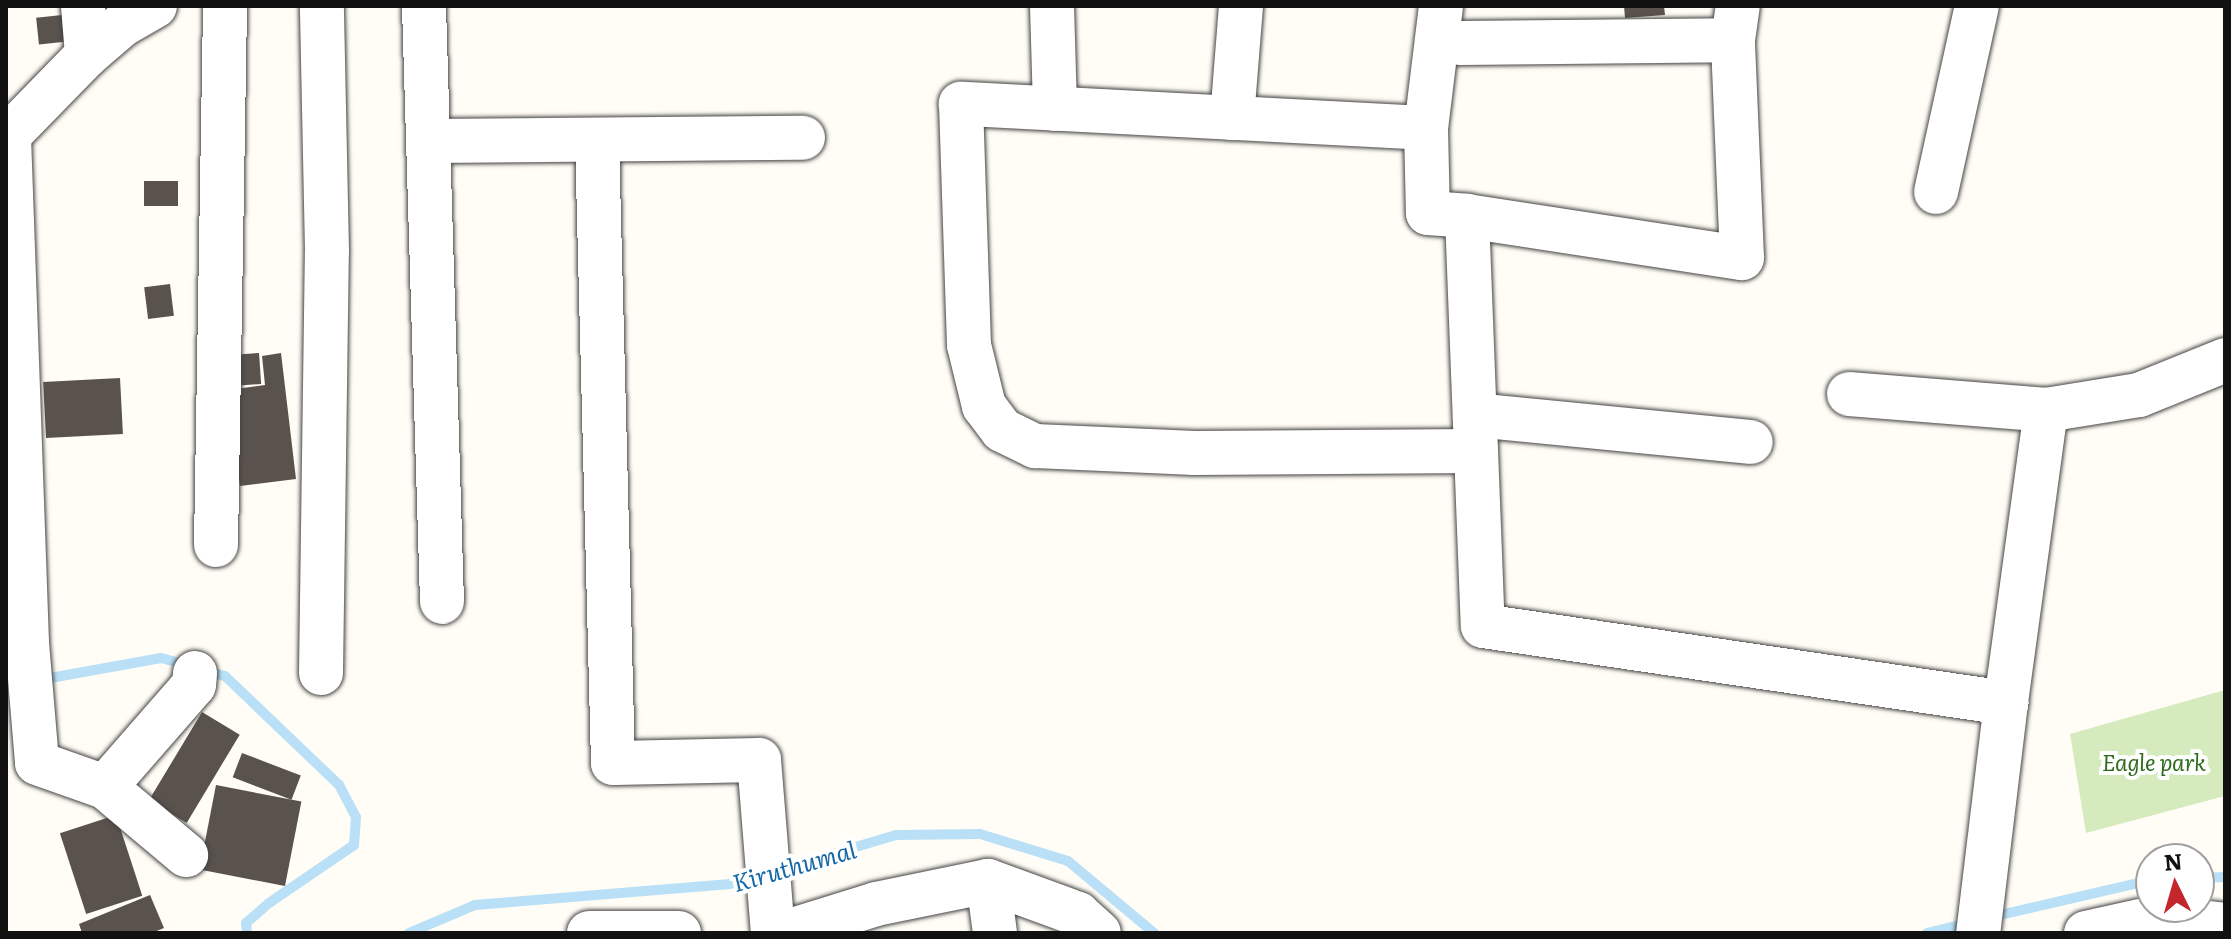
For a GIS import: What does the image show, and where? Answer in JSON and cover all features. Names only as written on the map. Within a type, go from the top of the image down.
[{"type":"street","points":[[83,6],[87,55]]},
{"type":"street","points":[[155,6],[122,25],[87,55],[7,138],[27,643],[37,763],[105,787],[186,855]]},
{"type":"street","points":[[216,545],[225,6]]},
{"type":"street","points":[[321,673],[327,251],[322,6]]},
{"type":"street","points":[[424,6],[442,602]]},
{"type":"street","points":[[1052,6],[1055,109]]},
{"type":"street","points":[[1232,118],[1241,6]]},
{"type":"street","points":[[1936,192],[1977,6]]},
{"type":"street","points":[[1736,23],[1742,258],[1467,216],[1428,213],[1426,128],[1450,25],[1736,23]]},
{"type":"street","points":[[1426,128],[961,104],[969,345],[984,406],[1002,430],[1035,446],[1195,453],[1476,433],[1751,442]]},
{"type":"street","points":[[428,141],[803,138]]},
{"type":"street","points":[[597,140],[613,763],[759,760],[773,933]]},
{"type":"street","points":[[1467,216],[1483,626],[2006,703]]},
{"type":"street","points":[[1849,394],[2046,410],[2139,395],[2225,360]]},
{"type":"street","points":[[1978,933],[2046,410]]},
{"type":"street","points":[[105,787],[194,685],[195,673]]},
{"type":"street","points":[[988,881],[995,933]]},
{"type":"street","points":[[783,933],[876,904],[988,881],[1078,914],[1099,933]]},
{"type":"street","points":[[2086,933],[2158,917],[2225,925]]},
{"type":"street","points":[[589,933],[679,933]]},
{"type":"green space","name":"Eagle park","points":[[2225,690],[2225,796],[2086,833],[2070,734]]},
{"type":"building","points":[[1624,6],[1664,6],[1665,15],[1625,18]]},
{"type":"building","points":[[62,15],[65,42],[39,45],[36,18]]},
{"type":"building","points":[[144,181],[178,181],[178,206],[144,206]]},
{"type":"building","points":[[170,284],[174,316],[148,319],[144,287]]},
{"type":"building","points":[[259,353],[261,384],[235,386],[233,355]]},
{"type":"building","points":[[281,353],[296,479],[240,486],[228,390],[265,385],[262,356]]},
{"type":"building","points":[[120,378],[123,434],[46,438],[43,382]]},
{"type":"building","points":[[202,712],[240,735],[187,823],[149,800]]},
{"type":"building","points":[[242,753],[301,776],[291,800],[233,777]]},
{"type":"building","points":[[216,785],[301,802],[285,886],[200,869]]},
{"type":"building","points":[[116,815],[142,896],[86,914],[60,833]]},
{"type":"building","points":[[150,895],[164,928],[152,933],[82,933],[79,924]]},
{"type":"waterway","name":"Kiruthumal","points":[[39,680],[161,658],[187,665]]},
{"type":"waterway","name":"Kiruthumal","points":[[207,671],[225,676],[339,785],[356,817],[354,845],[269,903],[246,923],[247,933]]},
{"type":"waterway","name":"Kiruthumal","points":[[779,870],[896,835],[980,834],[1068,861],[1154,933]]},
{"type":"waterway","name":"Kiruthumal","points":[[409,933],[475,905],[733,884],[760,876]]},
{"type":"waterway","name":"Kiruthumal","points":[[2215,877],[2225,877]]},
{"type":"waterway","name":"Kiruthumal","points":[[1991,917],[2135,884]]},
{"type":"waterway","name":"Kiruthumal","points":[[1927,933],[1968,923]]}]
